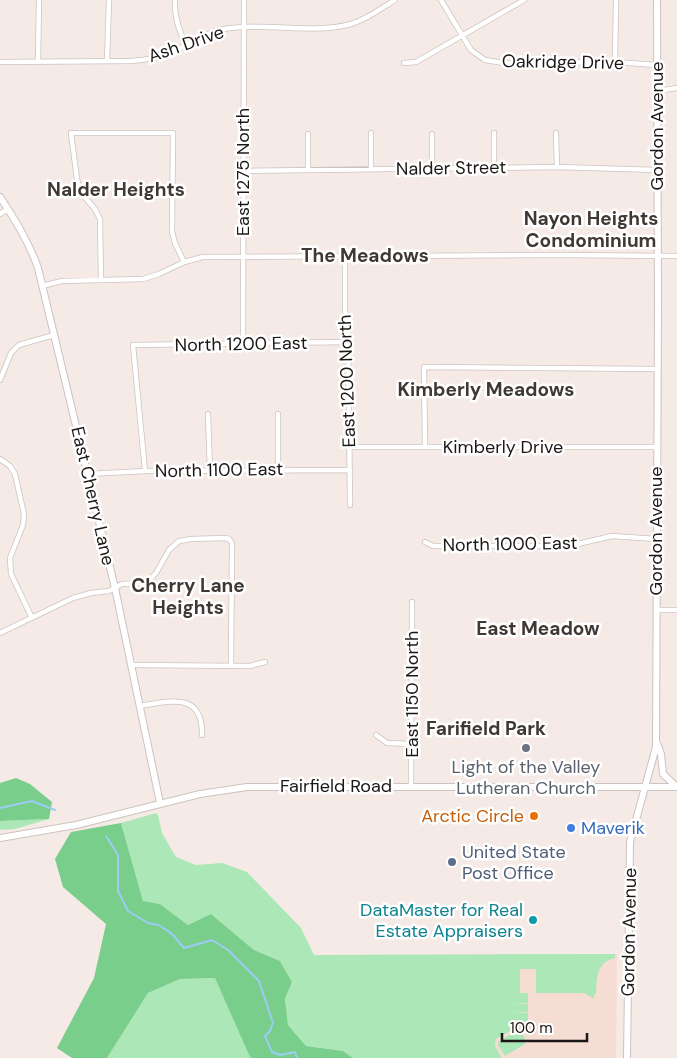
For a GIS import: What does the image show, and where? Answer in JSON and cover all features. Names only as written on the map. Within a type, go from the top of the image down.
[{"type":"main road","name":"Gordon Avenue","points":[[627,1058],[630,842],[644,786],[656,752],[658,0]]},
{"type":"main road","name":"East Cherry Lane","points":[[0,197],[33,252],[42,286],[115,588],[160,803]]},
{"type":"main road","points":[[656,740],[662,754],[663,774],[677,787]]},
{"type":"main road","name":"Fairfield Road","points":[[0,838],[76,825],[160,803],[211,792],[247,787],[677,787]]},
{"type":"street","points":[[38,62],[39,0]]},
{"type":"street","points":[[107,61],[109,0]]},
{"type":"street","points":[[175,0],[178,25],[186,44]]},
{"type":"street","name":"East 1275 North","points":[[242,344],[244,0]]},
{"type":"street","name":"Ash Drive","points":[[0,62],[151,59],[168,54],[207,34],[225,29],[331,28],[349,25],[395,0]]},
{"type":"street","name":"Oakridge Drive","points":[[441,0],[471,50],[485,60],[504,63],[615,62],[657,65]]},
{"type":"street","points":[[404,63],[416,62],[524,0]]},
{"type":"street","points":[[615,62],[616,1]]},
{"type":"street","points":[[658,91],[677,88]]},
{"type":"street","points":[[101,280],[100,219],[95,209],[81,193],[77,179],[71,132],[173,132],[172,232],[184,262]]},
{"type":"street","points":[[556,132],[557,167]]},
{"type":"street","points":[[371,133],[371,169]]},
{"type":"street","points":[[494,133],[494,168]]},
{"type":"street","points":[[308,134],[308,170]]},
{"type":"street","points":[[432,134],[432,169]]},
{"type":"street","name":"Nalder Street","points":[[244,171],[557,167],[658,170]]},
{"type":"street","points":[[0,214],[8,209]]},
{"type":"street","name":"East 1200 North","points":[[345,256],[345,310],[348,326],[350,506]]},
{"type":"street","points":[[42,286],[62,281],[143,279],[159,274],[184,262],[203,257],[677,256]]},
{"type":"street","points":[[0,380],[11,353],[19,345],[54,335]]},
{"type":"street","name":"North 1200 East","points":[[145,471],[133,345],[348,342]]},
{"type":"street","points":[[425,447],[424,367],[658,369]]},
{"type":"street","points":[[208,414],[210,471]]},
{"type":"street","points":[[278,414],[278,470]]},
{"type":"street","name":"Kimberly Drive","points":[[350,447],[657,447]]},
{"type":"street","points":[[0,460],[10,466],[15,474],[24,514],[23,525],[10,558],[11,574],[32,618]]},
{"type":"street","name":"North 1100 East","points":[[88,474],[145,471],[350,470]]},
{"type":"street","name":"North 1000 East","points":[[425,542],[433,546],[570,546],[612,536],[656,539]]},
{"type":"street","points":[[0,633],[73,598],[109,591],[122,584],[143,583],[156,573],[169,550],[179,541],[191,539],[229,539],[232,543],[231,665]]},
{"type":"street","name":"East 1150 North","points":[[411,786],[412,602]]},
{"type":"street","points":[[656,610],[677,610]]},
{"type":"street","points":[[131,665],[250,666],[265,662]]},
{"type":"street","points":[[139,706],[173,701],[188,704],[195,708],[200,716],[202,735]]},
{"type":"street","points":[[376,735],[387,743],[411,744]]},
{"type":"shaded area","points":[[617,954],[616,1058],[470,1058],[419,955]]},
{"type":"green space","points":[[16,778],[30,784],[52,802],[49,819],[0,821],[0,783]]},
{"type":"green space","points":[[156,813],[162,833],[176,857],[196,865],[222,863],[247,872],[301,928],[314,955],[615,954],[615,958],[604,963],[601,967],[597,977],[594,999],[584,993],[536,993],[536,969],[520,969],[520,993],[528,993],[528,1003],[512,1003],[528,1004],[528,1012],[512,1013],[528,1013],[528,1022],[512,1022],[512,1030],[496,1039],[495,1046],[502,1058],[353,1058],[343,1051],[306,1046],[288,1025],[285,999],[292,982],[280,961],[254,950],[211,914],[188,925],[160,904],[143,901],[121,823]]},
{"type":"green space","points":[[49,819],[15,829],[0,830],[0,821]]},
{"type":"green space","points":[[121,823],[143,901],[160,904],[188,925],[211,914],[254,950],[280,961],[292,982],[285,999],[288,1025],[306,1046],[343,1051],[353,1058],[250,1057],[215,978],[180,979],[148,993],[107,1058],[72,1058],[57,1048],[94,978],[106,924],[63,887],[55,859],[71,832]]},
{"type":"green space","points":[[216,978],[252,1058],[107,1058],[148,993],[180,979]]},
{"type":"green space","points":[[519,1029],[525,1039],[525,1044],[505,1056],[498,1045],[499,1041]]},
{"type":"waterway","points":[[0,808],[32,801],[55,810]]},
{"type":"waterway","points":[[106,836],[118,855],[118,891],[128,911],[148,923],[159,925],[172,934],[184,948],[212,940],[228,950],[259,981],[273,1023],[270,1031],[265,1036],[272,1052],[280,1055],[295,1052],[297,1058]]},
{"type":"place","name":"Light of the Valley Lutheran Church","points":[[526,748]]},
{"type":"place","name":"Arctic Circle","points":[[534,816]]},
{"type":"place","name":"Maverik","points":[[571,828]]},
{"type":"place","name":"United State Post Office","points":[[452,862]]},
{"type":"place","name":"DataMaster for Real Estate Appraisers","points":[[533,920]]},
{"type":"district","name":"Nalder Heights","points":[[116,189]]},
{"type":"district","name":"Nayon Heights Condominium","points":[[591,229]]},
{"type":"district","name":"The Meadows","points":[[365,255]]},
{"type":"district","name":"Kimberly Meadows","points":[[486,389]]},
{"type":"district","name":"Cherry Lane Heights","points":[[188,596]]},
{"type":"district","name":"East Meadow","points":[[538,628]]},
{"type":"district","name":"Farifield Park","points":[[486,728]]}]
